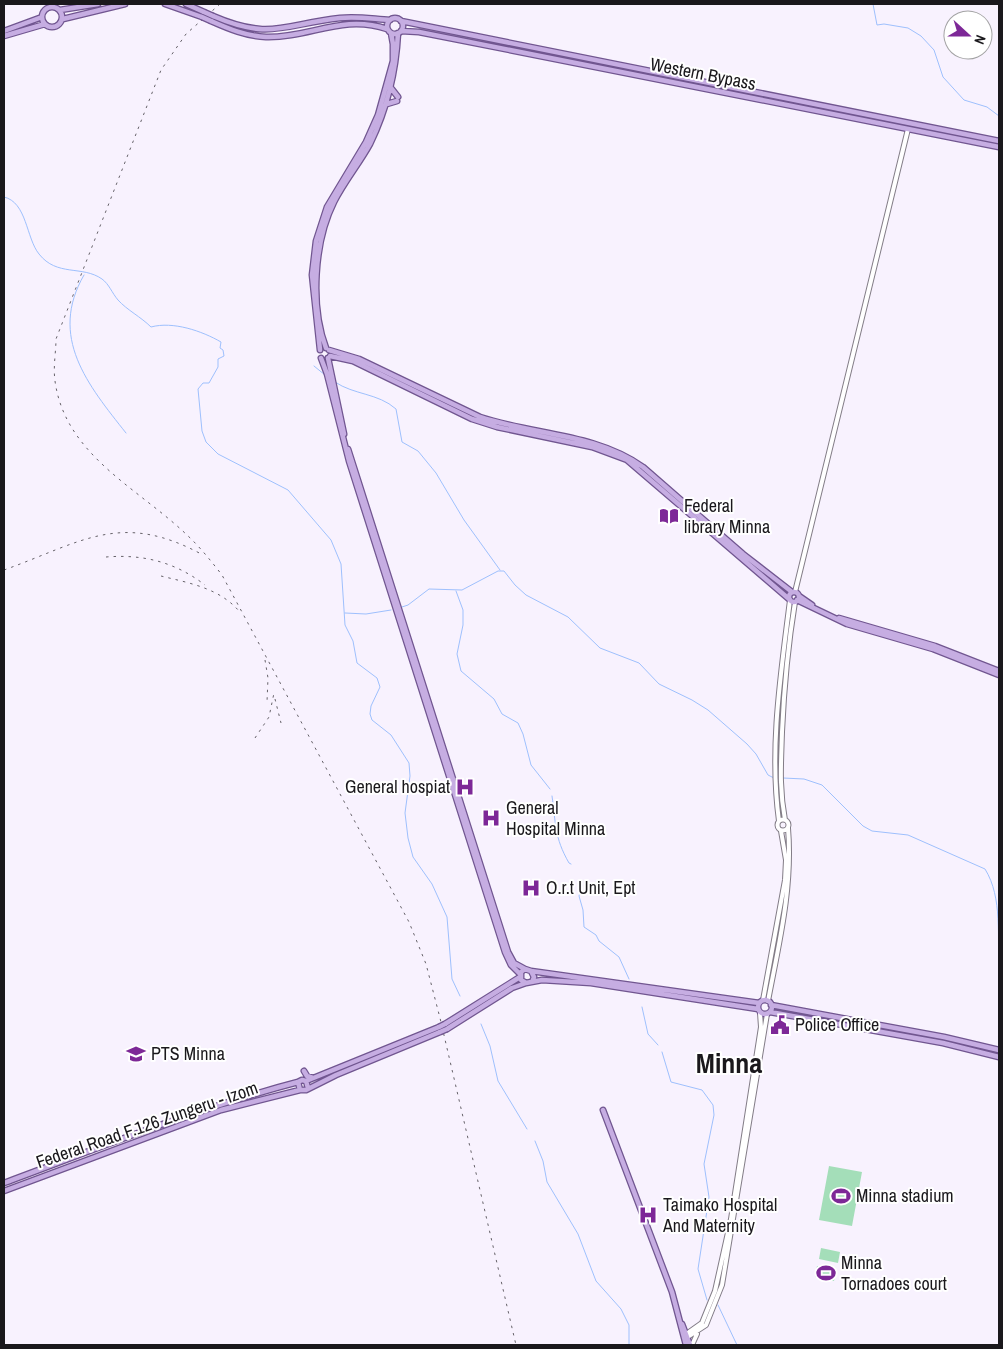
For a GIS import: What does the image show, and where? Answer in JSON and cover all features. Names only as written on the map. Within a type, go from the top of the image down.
[{"type":"main road","points":[[43,4],[44,11],[42,17],[45,24]]},
{"type":"main road","points":[[44,11],[51,5],[60,10],[98,4]]},
{"type":"main road","points":[[4,36],[45,24],[56,27],[62,19],[126,4]]},
{"type":"main road","points":[[164,4],[202,17],[267,31],[340,18],[390,20],[389,31],[393,44],[392,61],[378,115],[362,149],[331,200],[316,242],[312,275],[321,358],[330,378],[347,444],[508,952],[514,963],[531,970],[766,1002],[944,1037],[999,1050]]},
{"type":"main road","points":[[186,4],[244,34],[268,37],[348,23],[368,24],[389,31]]},
{"type":"main road","points":[[60,10],[62,19]]},
{"type":"main road","points":[[4,31],[42,17]]},
{"type":"main road","name":"Western Bypass","points":[[390,20],[396,18],[401,21],[999,147]]},
{"type":"main road","points":[[401,21],[397,55],[386,105],[370,144],[334,203],[322,234],[318,256],[316,288],[328,353],[330,378],[348,461],[505,952],[511,965],[526,984]]},
{"type":"main road","name":"Western Bypass","points":[[389,31],[419,32],[999,142]]},
{"type":"main road","points":[[386,105],[397,99],[390,88]]},
{"type":"main road","points":[[320,350],[360,359],[480,417],[500,424],[576,439],[626,455],[642,466],[794,597],[847,624],[933,649],[999,675]]},
{"type":"main road","points":[[321,358],[328,353]]},
{"type":"main road","points":[[794,597],[836,617],[935,646],[999,671]]},
{"type":"main road","points":[[446,1026],[520,976],[526,969]]},
{"type":"main road","points":[[531,970],[534,977],[532,982]]},
{"type":"main road","points":[[439,1030],[314,1078],[302,1080],[298,1082],[300,1090],[304,1091],[439,1030],[512,988],[532,982],[564,980],[943,1043],[999,1056]]},
{"type":"main road","points":[[759,1011],[766,1002]]},
{"type":"main road","points":[[766,1002],[768,1013]]},
{"type":"main road","points":[[304,1071],[307,1076],[314,1078]]},
{"type":"main road","points":[[306,1080],[308,1088]]},
{"type":"main road","name":"Federal Road F.126 Zungeru - Izom","points":[[4,1184],[159,1125],[298,1082]]},
{"type":"main road","name":"Federal Road F.126 Zungeru - Izom","points":[[4,1191],[220,1110],[300,1090]]},
{"type":"main road","points":[[603,1110],[686,1338],[691,1345]]},
{"type":"main road","points":[[12,1180],[15,1187]]},
{"type":"street","points":[[766,1002],[784,887],[786,860],[781,831],[777,826],[780,821],[777,784],[779,686],[794,597],[908,129]]},
{"type":"street","points":[[766,1002],[788,886],[790,865],[788,824],[785,820],[777,784]]},
{"type":"street","points":[[780,821],[785,820]]},
{"type":"street","points":[[781,831],[788,828]]},
{"type":"street","points":[[686,1338],[702,1323],[715,1291],[731,1219],[761,1027],[759,1011]]},
{"type":"street","points":[[686,1338],[706,1326],[715,1306],[725,1270],[768,1013]]},
{"type":"street","points":[[691,1345],[698,1332]]},
{"type":"green space","name":"Minna stadium","points":[[829,1166],[862,1172],[852,1226],[819,1220]]},
{"type":"green space","name":"Minna Tornadoes court","points":[[821,1248],[840,1252],[838,1263],[819,1259]]},
{"type":"green space","name":"Minna Tornadoes court","points":[[817,1266],[836,1270],[834,1281],[815,1277]]},
{"type":"waterway","points":[[873,4],[877,25],[884,24],[908,28],[921,36],[934,50],[943,77],[964,100],[987,107],[999,116]]},
{"type":"waterway","points":[[4,197],[12,200],[22,213],[35,247],[46,261],[54,266],[86,272],[102,279],[122,304],[151,327],[160,325],[178,326],[205,334],[221,342],[220,348],[223,350],[224,356],[218,359],[218,367],[209,383],[203,383],[198,389],[202,431],[206,442],[218,454],[288,490],[331,540],[341,564],[345,625],[353,641],[357,663],[377,678],[380,687],[371,706],[370,714],[372,720],[391,735],[409,763],[410,776],[405,813],[408,838],[413,857],[432,884],[447,917],[452,979],[460,996]]},
{"type":"waterway","points":[[84,275],[74,298],[70,319],[71,340],[77,359],[98,397],[126,433]]},
{"type":"waterway","points":[[314,366],[325,375]]},
{"type":"waterway","points":[[335,382],[382,400],[396,409],[402,442],[418,451],[436,473],[464,520],[500,570]]},
{"type":"waterway","points":[[402,607],[408,605],[429,589],[462,590],[498,571],[504,571],[526,595],[568,617],[600,648],[639,663],[659,684],[708,710],[747,744],[756,754],[768,775],[774,778]]},
{"type":"waterway","points":[[456,591],[463,610],[463,625],[457,654],[461,671],[494,699],[502,714],[518,723],[523,734],[531,765],[550,789]]},
{"type":"waterway","points":[[345,613],[366,614],[391,610]]},
{"type":"waterway","points":[[783,778],[804,779],[822,785],[863,826],[872,831],[908,835],[985,869],[991,880],[997,905],[999,971]]},
{"type":"waterway","points":[[552,796],[558,837],[564,854],[571,864]]},
{"type":"waterway","points":[[582,885],[579,896],[583,910],[584,927],[596,935],[599,941],[619,957],[629,979]]},
{"type":"waterway","points":[[642,1007],[648,1034],[658,1045]]},
{"type":"waterway","points":[[481,1024],[490,1046],[498,1081],[527,1129]]},
{"type":"waterway","points":[[662,1052],[671,1082],[702,1090],[713,1105],[714,1115],[704,1164],[709,1197],[698,1269],[707,1300]]},
{"type":"waterway","points":[[535,1141],[543,1161],[547,1182],[578,1234],[596,1281],[621,1309],[629,1325],[629,1345]]},
{"type":"waterway","points":[[718,1305],[737,1345]]},
{"type":"railway","points":[[220,4],[186,34],[161,70],[56,339],[55,381],[62,407],[73,430],[88,450],[106,468],[187,535],[222,575],[409,922],[426,964],[440,1018],[516,1345]]},
{"type":"railway","points":[[4,570],[80,541],[102,535],[125,533],[148,534],[174,542],[203,555]]},
{"type":"railway","points":[[106,557],[120,556],[158,561],[182,570],[205,585]]},
{"type":"railway","points":[[161,576],[193,584],[213,592],[231,603],[239,611]]},
{"type":"railway","points":[[265,660],[268,678],[267,702]]},
{"type":"railway","points":[[255,738],[269,717],[274,693]]},
{"type":"railway","points":[[275,699],[281,723]]},
{"type":"place","name":"Federal library Minna","points":[[669,516]]},
{"type":"place","name":"General hospiat","points":[[465,787]]},
{"type":"place","name":"General Hospital Minna","points":[[491,818]]},
{"type":"place","name":"O.r.t Unit, Ept","points":[[531,888]]},
{"type":"place","name":"Police Office","points":[[780,1025]]},
{"type":"place","name":"PTS Minna","points":[[136,1054]]},
{"type":"place","name":"Minna stadium","points":[[841,1196]]},
{"type":"place","name":"Taimako Hospital And Maternity","points":[[648,1215]]},
{"type":"place","name":"Minna Tornadoes court","points":[[826,1273]]},
{"type":"district","name":"Minna","points":[[729,1063]]}]
